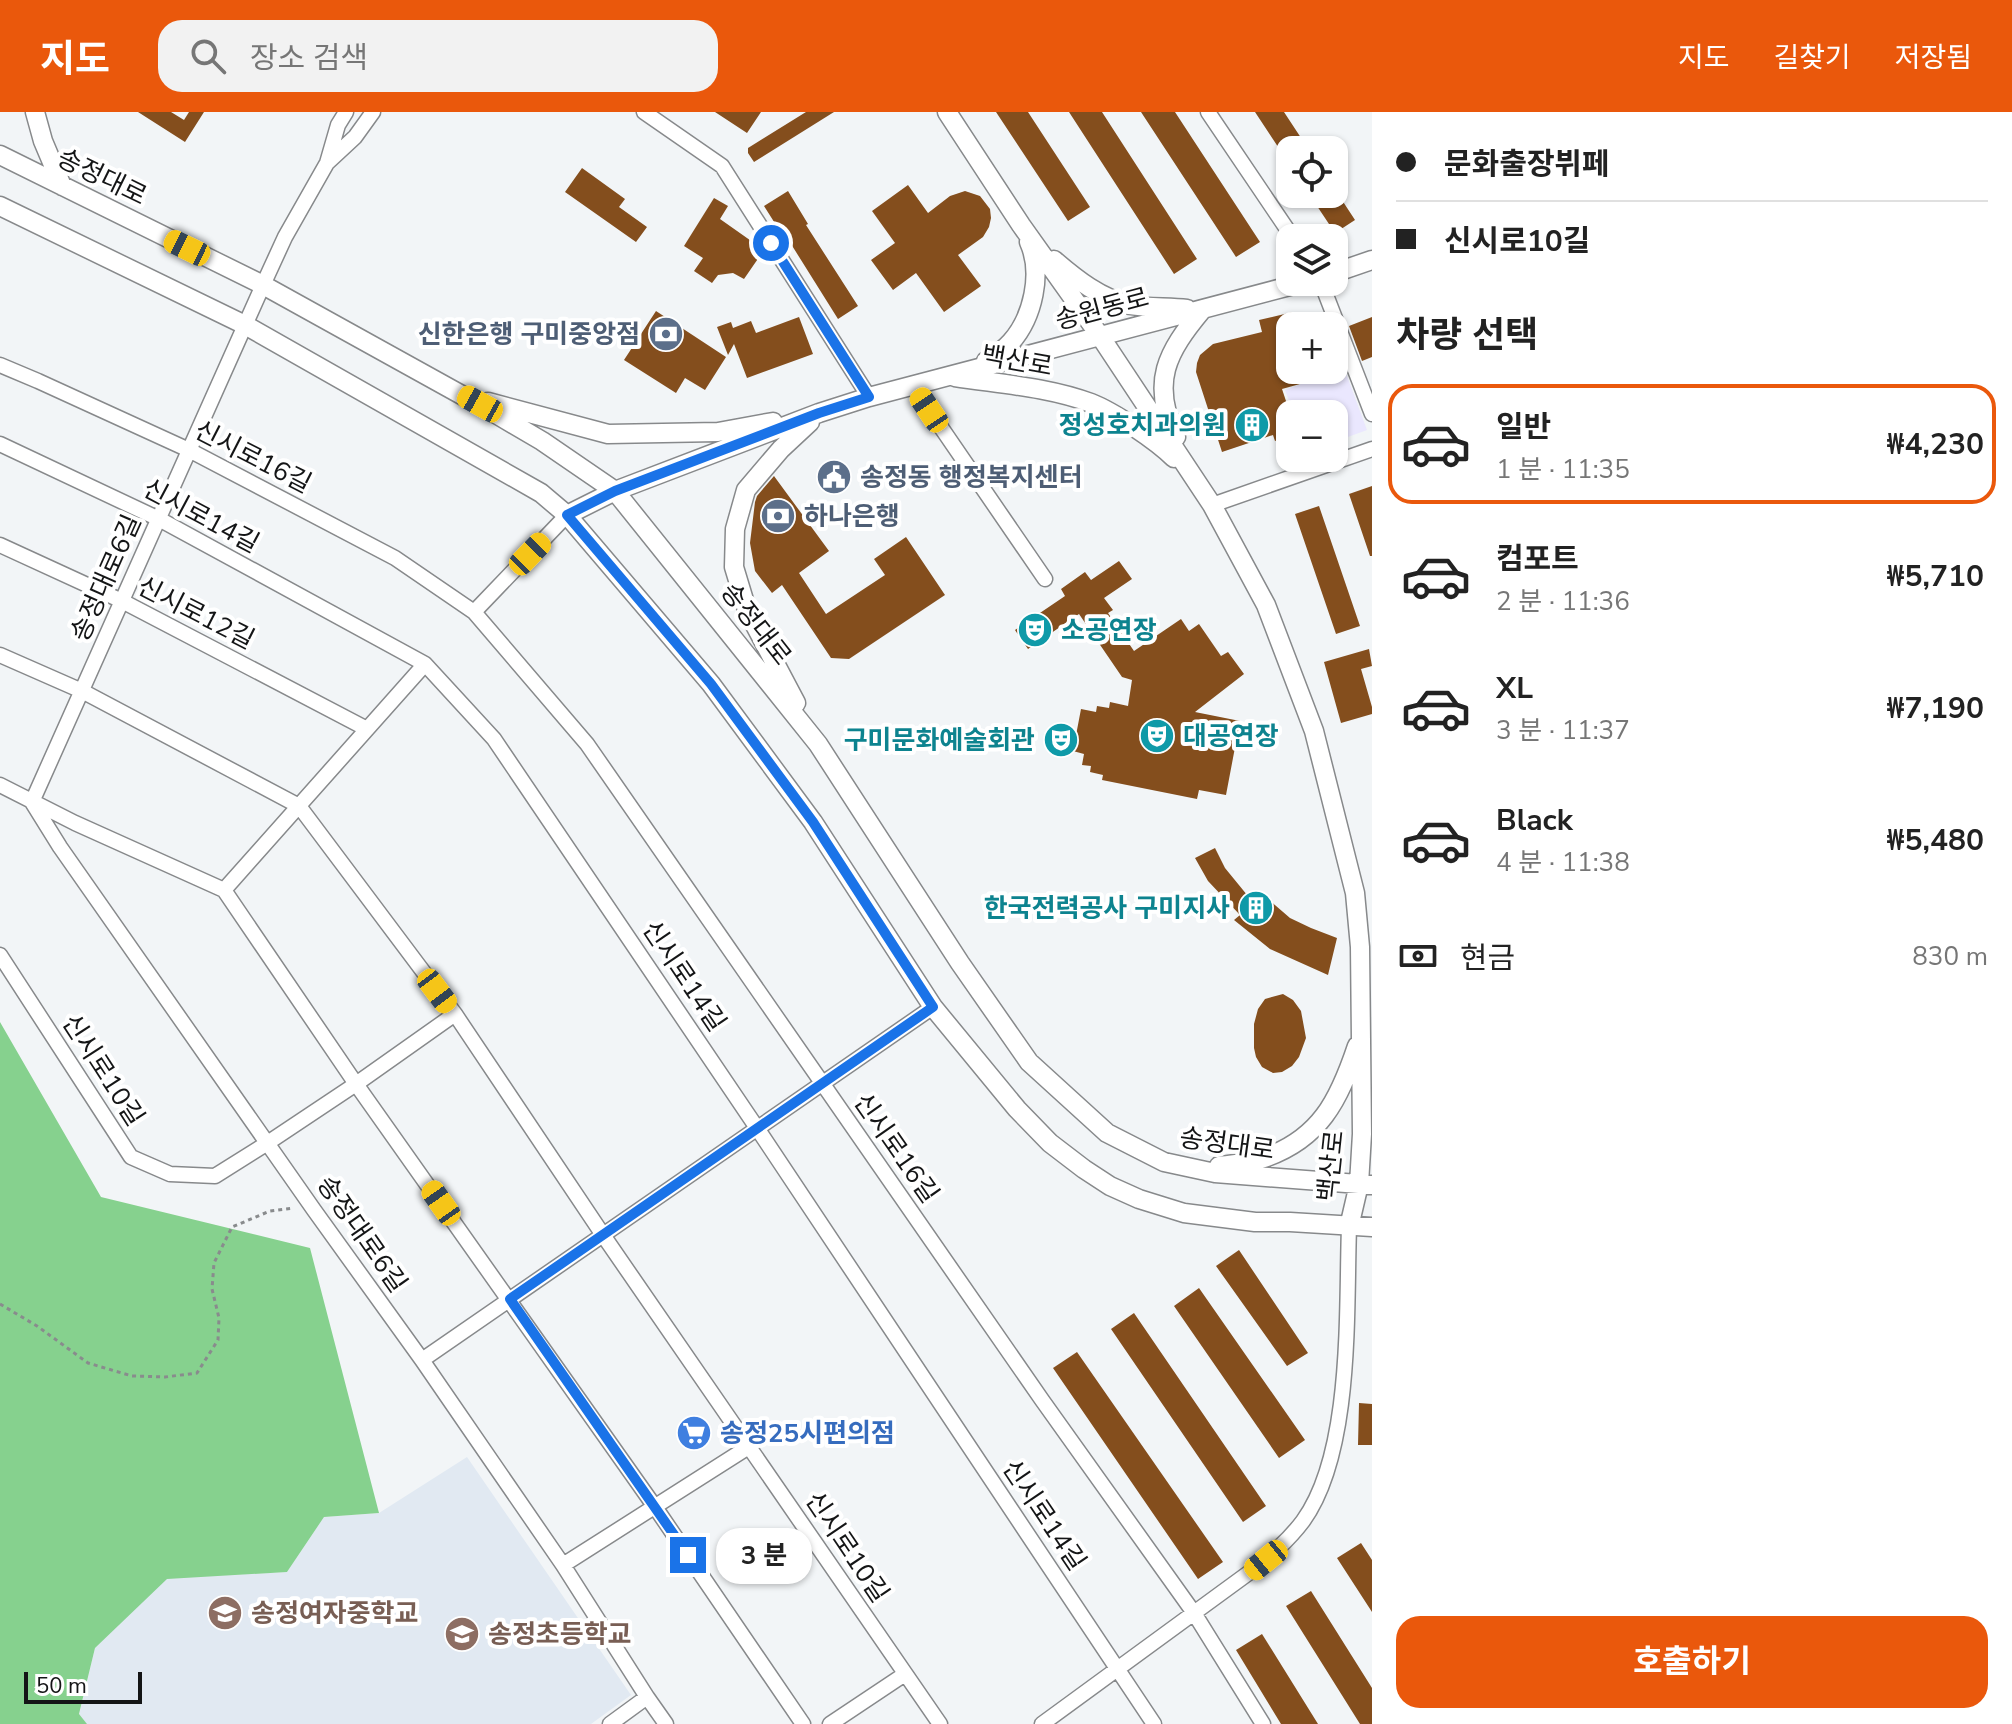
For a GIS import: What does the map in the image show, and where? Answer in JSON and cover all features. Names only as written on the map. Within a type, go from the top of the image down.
[{"type":"street","points":[[35,112],[43,141],[62,186]]},
{"type":"street","points":[[327,163],[338,125],[346,112]]},
{"type":"street","points":[[327,163],[355,137],[373,112]]},
{"type":"street","points":[[644,112],[722,166],[869,397]]},
{"type":"street","name":"백산로","points":[[947,112],[1198,483],[1266,605],[1314,731],[1355,893],[1360,947],[1365,1184],[1349,1227],[1344,1386],[1333,1446],[1322,1484],[1304,1519],[1281,1547],[1042,1724]]},
{"type":"street","points":[[1208,112],[1284,224]]},
{"type":"street","name":"송정대로","points":[[0,155],[263,285],[542,441],[615,491],[818,744],[960,963],[1029,1062],[1107,1133],[1164,1162],[1215,1173],[1365,1184]]},
{"type":"street","name":"송정대로6길","points":[[327,163],[285,237],[32,802],[60,847],[563,1565],[666,1724]]},
{"type":"street","points":[[0,206],[245,325],[541,493],[567,515],[720,696],[813,822],[933,1007],[1017,1109],[1050,1143],[1110,1186],[1184,1213],[1255,1222],[1372,1227]]},
{"type":"street","name":"백산로","points":[[1021,225],[1057,263],[1103,295],[1129,305],[1202,310]]},
{"type":"street","name":"백산로","points":[[949,376],[983,363],[1012,342],[1032,305],[1035,266],[1032,248],[1021,225]]},
{"type":"street","points":[[1348,268],[1372,260]]},
{"type":"street","name":"송원동로","points":[[567,515],[615,491],[869,397],[1276,290]]},
{"type":"street","points":[[1326,296],[1372,414]]},
{"type":"street","name":"백산로","points":[[1198,483],[1171,426],[1164,401],[1164,379],[1167,361],[1179,337],[1202,310]]},
{"type":"street","name":"신시로16길","points":[[0,365],[189,450],[395,558],[474,612],[587,744],[1194,1613],[1263,1724]]},
{"type":"street","name":"백산로","points":[[949,376],[1042,390],[1092,404],[1168,452],[1198,483]]},
{"type":"street","points":[[912,385],[1045,579]]},
{"type":"street","points":[[463,395],[608,434],[718,432],[819,413]]},
{"type":"street","points":[[818,744],[747,610],[734,567],[735,529],[746,490],[781,449],[819,413]]},
{"type":"street","name":"신시로14길","points":[[0,444],[159,519],[425,664],[494,739],[1154,1724]]},
{"type":"street","points":[[1212,505],[1372,449]]},
{"type":"street","points":[[474,612],[567,515]]},
{"type":"street","name":"신시로12길","points":[[0,545],[122,601],[367,729]]},
{"type":"street","name":"신시로10길","points":[[0,655],[82,691],[299,806],[455,1014],[603,1235],[940,1724]]},
{"type":"street","points":[[224,890],[425,664]]},
{"type":"street","points":[[0,785],[224,890],[803,1724]]},
{"type":"street","name":"신시로10길","points":[[0,955],[131,1157],[170,1174],[215,1176],[356,1084],[455,1014]]},
{"type":"street","points":[[422,1360],[933,1007]]},
{"type":"street","points":[[1199,1169],[1260,1159],[1308,1135],[1325,1117],[1344,1084],[1362,1032]]},
{"type":"street","points":[[563,1565],[750,1446]]},
{"type":"street","points":[[830,1724],[905,1674]]},
{"type":"street","points":[[610,1724],[647,1697]]},
{"type":"path","points":[[0,1304],[88,1363],[132,1376],[165,1377],[197,1373],[218,1340],[219,1318],[212,1289],[214,1263],[232,1227],[270,1211],[314,1210]]},
{"type":"shaded area","points":[[1348,379],[1367,430],[1348,437],[1348,400],[1289,400],[1285,390],[1301,384],[1348,384]]},
{"type":"shaded area","name":"송정초등학교","points":[[467,1457],[631,1695],[591,1724],[87,1724],[79,1715],[95,1648],[167,1578],[287,1572],[324,1517],[379,1513]]},
{"type":"green space","points":[[0,1022],[101,1197],[310,1248],[379,1513],[324,1517],[287,1572],[167,1579],[95,1648],[79,1714],[87,1724],[0,1724]]},
{"type":"building","points":[[138,112],[171,112],[184,120],[189,112],[204,112],[185,142]]},
{"type":"building","points":[[715,112],[761,112],[747,133]]},
{"type":"building","points":[[806,112],[834,112],[754,162],[748,148]]},
{"type":"building","points":[[996,112],[1028,112],[1090,207],[1068,221]]},
{"type":"building","points":[[1069,112],[1102,112],[1197,259],[1174,274]]},
{"type":"building","points":[[1141,112],[1175,112],[1260,242],[1236,257]]},
{"type":"building","points":[[1255,112],[1284,112],[1300,136],[1276,136],[1276,144]]},
{"type":"building","points":[[582,168],[625,199],[619,207],[647,227],[636,242],[565,192]]},
{"type":"building","points":[[908,185],[928,213],[950,196],[965,191],[980,196],[990,209],[989,227],[983,237],[958,255],[981,286],[944,312],[916,273],[893,290],[871,260],[895,243],[872,211]]},
{"type":"building","points":[[788,191],[858,306],[838,319],[764,206]]},
{"type":"building","points":[[714,198],[728,206],[720,219],[764,250],[744,279],[733,273],[718,275],[712,283],[694,271],[703,258],[684,246]]},
{"type":"building","points":[[1318,208],[1347,208],[1355,220],[1348,225],[1329,224]]},
{"type":"building","name":"신한은행 구미중앙점","points":[[656,311],[726,357],[705,390],[685,378],[676,393],[624,360]]},
{"type":"building","points":[[1276,316],[1276,384],[1300,384],[1282,389],[1286,400],[1276,400],[1276,441],[1273,435],[1222,452],[1196,372],[1197,363],[1200,355],[1213,344],[1262,332],[1259,320]]},
{"type":"building","points":[[799,317],[813,354],[747,378],[734,344],[728,355],[717,327],[731,322],[733,328],[751,321],[756,333]]},
{"type":"building","points":[[1372,317],[1372,357],[1362,361],[1349,326]]},
{"type":"building","points":[[774,476],[829,551],[799,573],[826,614],[885,575],[874,559],[906,537],[945,595],[849,659],[831,658],[782,585],[772,593],[755,571],[750,543],[755,502]]},
{"type":"building","points":[[1372,486],[1372,556],[1370,556],[1349,494]]},
{"type":"building","points":[[1319,506],[1360,626],[1336,634],[1295,514]]},
{"type":"building","points":[[1119,561],[1132,579],[1104,598],[1113,610],[1108,613],[1134,651],[1181,619],[1189,631],[1199,624],[1221,656],[1228,652],[1244,674],[1195,712],[1240,721],[1226,795],[1199,790],[1197,799],[1102,780],[1103,775],[1090,772],[1091,766],[1082,765],[1084,754],[1073,751],[1081,709],[1096,712],[1097,706],[1109,708],[1110,702],[1128,706],[1132,680],[1122,677],[1079,614],[1028,649],[1015,630],[1065,596],[1061,589],[1085,572],[1091,580]]},
{"type":"building","points":[[1369,649],[1372,666],[1361,669],[1372,714],[1341,723],[1324,662]]},
{"type":"building","name":"한국전력공사 구미지사","points":[[1215,848],[1225,868],[1252,901],[1261,893],[1290,918],[1337,938],[1328,975],[1270,949],[1234,920],[1240,915],[1208,881],[1195,858]]},
{"type":"building","points":[[1283,994],[1293,1000],[1301,1011],[1306,1038],[1292,1066],[1273,1073],[1262,1067],[1256,1057],[1254,1024],[1265,999]]},
{"type":"building","points":[[1239,1250],[1308,1353],[1287,1366],[1216,1266]]},
{"type":"building","points":[[1199,1288],[1305,1440],[1279,1458],[1174,1306]]},
{"type":"building","points":[[1134,1313],[1266,1506],[1243,1522],[1111,1329]]},
{"type":"building","points":[[1077,1352],[1223,1562],[1198,1579],[1053,1368]]},
{"type":"building","points":[[1359,1403],[1372,1404],[1372,1445],[1358,1445]]},
{"type":"building","points":[[1361,1543],[1372,1560],[1372,1612],[1337,1558]]},
{"type":"building","points":[[1311,1591],[1372,1688],[1372,1724],[1360,1724],[1286,1606]]},
{"type":"building","points":[[1262,1634],[1318,1724],[1281,1724],[1236,1650]]},
{"type":"place","name":"신한은행 구미중앙점","points":[[666,334]]},
{"type":"place","name":"정성호치과의원","points":[[1252,425]]},
{"type":"place","name":"송정동 행정복지센터","points":[[834,477]]},
{"type":"place","name":"하나은행","points":[[778,516]]},
{"type":"place","name":"소공연장","points":[[1035,630]]},
{"type":"place","name":"대공연장","points":[[1157,736]]},
{"type":"place","name":"구미문화예술회관","points":[[1061,740]]},
{"type":"place","name":"한국전력공사 구미지사","points":[[1256,908]]},
{"type":"place","name":"송정25시편의점","points":[[694,1433]]},
{"type":"place","name":"송정여자중학교","points":[[225,1613]]},
{"type":"place","name":"송정초등학교","points":[[462,1634]]},
{"type":"route","points":[[688,1555],[510,1299],[933,1007],[813,822],[711,684],[567,515],[615,491],[869,397],[771,243]]}]
